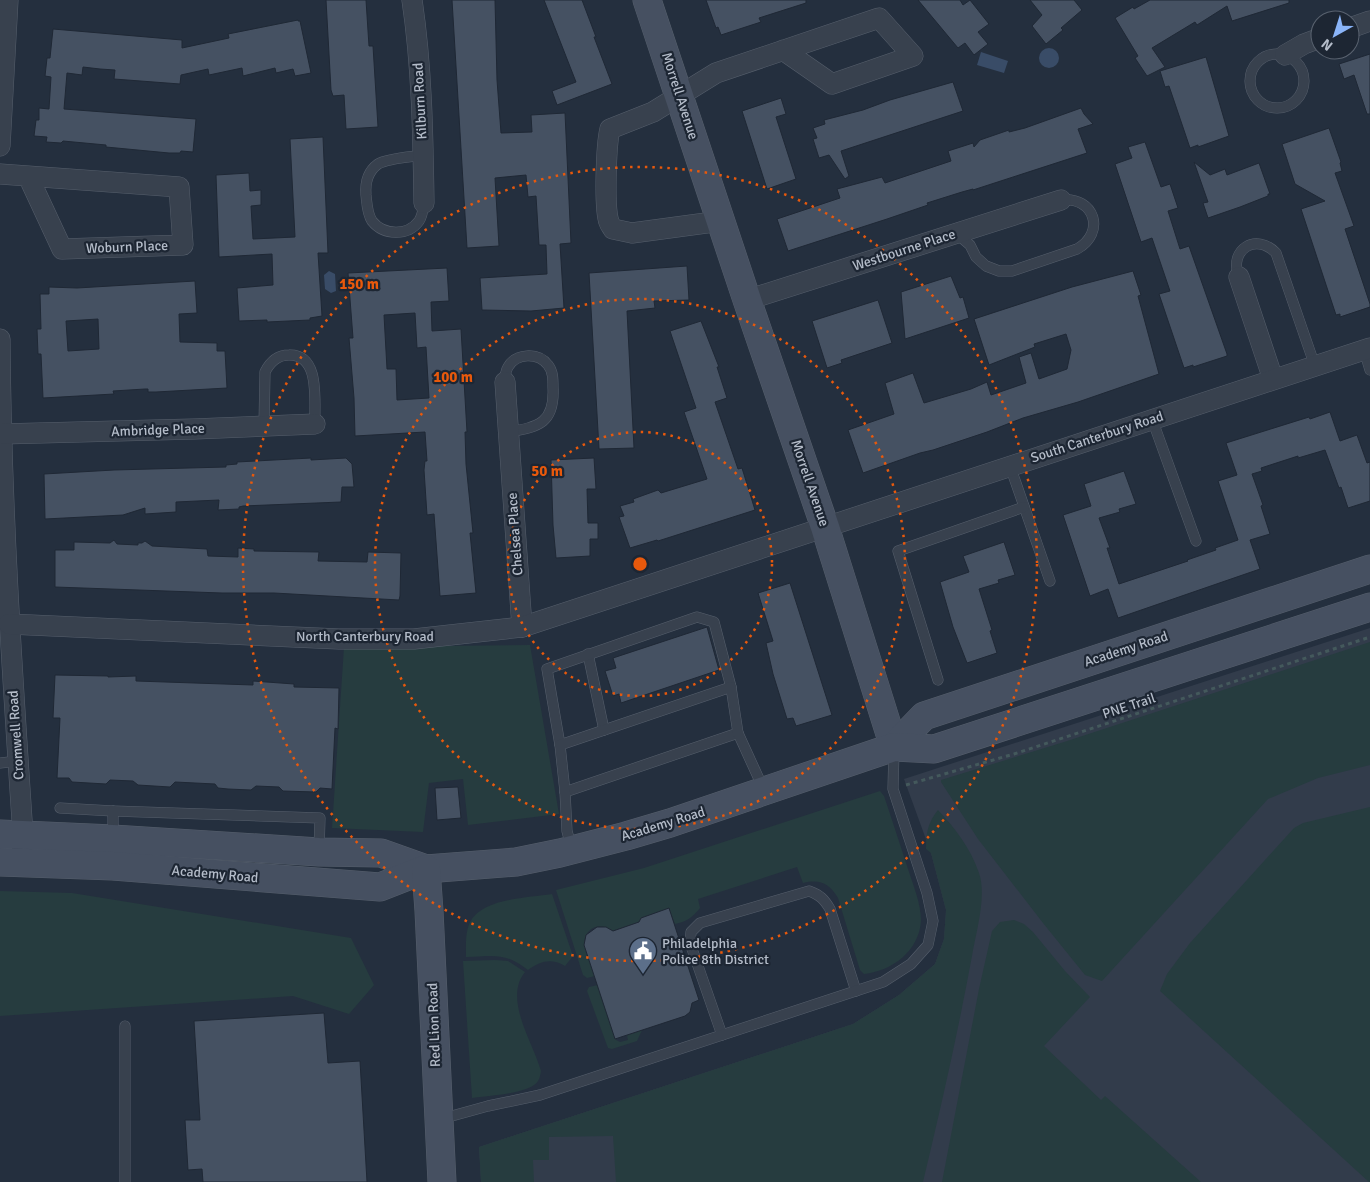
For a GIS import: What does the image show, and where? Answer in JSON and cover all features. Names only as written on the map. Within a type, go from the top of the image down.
[{"type":"main road","name":"Morrell Avenue","points":[[647,0],[825,527],[894,747]]},
{"type":"main road","name":"Academy Road","points":[[894,747],[924,716],[1370,569]]},
{"type":"main road","name":"Academy Road","points":[[12,835],[113,852],[380,887],[426,869],[516,862],[572,850],[670,823],[894,747],[934,749],[1370,607]]},
{"type":"main road","name":"Academy Road","points":[[10,862],[113,852],[381,853],[426,869]]},
{"type":"main road","name":"Red Lion Road","points":[[426,869],[442,1182]]},
{"type":"street","points":[[0,146],[8,0]]},
{"type":"street","name":"Kilburn Road","points":[[412,0],[416,24],[424,203]]},
{"type":"street","points":[[721,221],[632,233],[613,229],[609,222],[607,200],[607,143],[610,129],[653,112],[716,72],[879,18],[914,56],[832,84],[783,50]]},
{"type":"street","points":[[1285,55],[1310,42]]},
{"type":"street","name":"Woburn Place","points":[[0,174],[28,176],[180,187],[183,245],[62,249],[28,176]]},
{"type":"street","name":"Westbourne Place","points":[[747,300],[1061,200]]},
{"type":"street","points":[[1239,277],[1273,379]]},
{"type":"street","name":"Cromwell Road","points":[[0,339],[1,434],[8,624],[9,762],[12,835],[10,862]]},
{"type":"street","name":"South Canterbury Road","points":[[825,527],[1367,349]]},
{"type":"street","name":"Chelsea Place","points":[[505,382],[522,626]]},
{"type":"street","name":"Ambridge Place","points":[[1,434],[315,424]]},
{"type":"street","name":"North Canterbury Road","points":[[8,624],[339,639],[414,639],[522,626],[825,527]]},
{"type":"lane","points":[[1268,55],[1285,55],[1293,59],[1303,72],[1303,89],[1293,103],[1277,108],[1269,107],[1261,103],[1251,90],[1251,73],[1255,65],[1268,55]]},
{"type":"lane","points":[[423,155],[380,163],[368,176],[366,185],[368,211],[372,220],[386,231],[404,231],[413,227],[423,212],[424,203]]},
{"type":"lane","points":[[956,233],[970,245],[976,257],[986,266],[998,270],[1012,271],[1076,249],[1084,245],[1090,238],[1094,230],[1094,221],[1086,206],[1079,201],[1061,200]]},
{"type":"lane","points":[[1239,277],[1236,263],[1242,249],[1256,244],[1271,248],[1276,253],[1315,366]]},
{"type":"lane","points":[[1367,349],[1370,370]]},
{"type":"lane","points":[[264,426],[264,372],[275,359],[291,354],[306,362],[312,369],[314,377],[315,424]]},
{"type":"lane","points":[[505,382],[508,367],[513,361],[520,357],[528,356],[535,356],[548,365],[553,380],[554,398],[552,408],[547,417],[530,429],[508,432]]},
{"type":"lane","points":[[1152,419],[1196,540]]},
{"type":"lane","points":[[1010,466],[1050,581]]},
{"type":"lane","points":[[938,680],[898,551],[1024,507]]},
{"type":"lane","points":[[572,850],[567,831],[560,745],[547,669],[697,616],[714,622],[731,687],[738,733],[764,791]]},
{"type":"lane","points":[[588,654],[604,730]]},
{"type":"lane","points":[[560,745],[731,687]]},
{"type":"lane","points":[[565,792],[738,733]]},
{"type":"lane","points":[[438,1119],[540,1095],[884,982],[911,964],[928,944],[933,922],[927,893],[892,789],[894,747]]},
{"type":"lane","points":[[60,808],[320,818],[319,852]]},
{"type":"lane","points":[[113,811],[113,852]]},
{"type":"lane","points":[[722,1035],[690,943],[692,932],[700,923],[809,891],[817,894],[824,898],[830,909],[856,991]]},
{"type":"lane","points":[[125,1026],[125,1182]]},
{"type":"path","name":"PNE Trail","points":[[892,789],[1014,754],[1370,637]]},
{"type":"shaded area","points":[[1370,628],[1370,1182],[481,1182],[479,1147],[853,1024],[899,995],[935,964],[944,939],[946,910],[931,853],[904,779]]},
{"type":"green space","points":[[1370,642],[1370,765],[1318,778],[1268,799],[1102,981],[1085,975],[978,839],[941,782],[941,780]]},
{"type":"green space","points":[[530,645],[559,814],[468,825],[463,779],[429,783],[423,832],[332,828],[344,647]]},
{"type":"green space","points":[[880,791],[884,796],[896,832],[921,914],[919,932],[915,942],[902,958],[894,964],[884,969],[864,974],[860,970],[838,898],[824,883],[803,883],[797,867],[698,899],[700,908],[683,922],[675,924],[669,908],[641,918],[639,922],[612,931],[603,927],[593,928],[585,938],[585,944],[595,976],[587,978],[583,975],[556,890],[644,868]]},
{"type":"green space","points":[[1370,807],[1369,1182],[1160,991],[1167,974],[1190,943],[1294,828],[1303,823]]},
{"type":"green space","points":[[938,810],[972,856],[979,873],[982,892],[978,925],[961,1013],[923,1182],[616,1182],[613,1136],[549,1137],[549,1160],[533,1160],[534,1182],[481,1182],[479,1147],[853,1024],[899,995],[935,964],[944,939],[946,910],[931,853],[926,849],[928,828]]},
{"type":"green space","points":[[0,891],[72,893],[351,938],[374,985],[349,1014],[293,996],[0,1016]]},
{"type":"green space","points":[[552,894],[573,956],[565,966],[551,961],[537,964],[528,970],[513,960],[499,956],[466,957],[467,931],[470,922],[476,914],[485,908],[507,900]]},
{"type":"green space","points":[[1014,920],[1024,924],[1033,932],[1065,971],[1090,997],[1044,1046],[1101,1100],[1105,1096],[1201,1182],[942,1182],[992,931],[1000,922]]},
{"type":"green space","points":[[463,961],[508,961],[525,972],[519,983],[517,995],[518,1008],[541,1071],[540,1077],[534,1085],[521,1091],[472,1098]]},
{"type":"green space","points":[[598,985],[616,1040],[620,1042],[628,1040],[627,1035],[642,1030],[637,1041],[612,1049],[608,1048],[587,991],[589,987]]},
{"type":"water","points":[[1049,48],[1056,51],[1059,58],[1056,65],[1049,68],[1042,65],[1039,58],[1042,51]]},
{"type":"water","points":[[981,52],[1008,61],[1004,73],[977,65]]},
{"type":"water","points":[[329,271],[335,274],[336,291],[331,293],[325,289],[324,275]]},
{"type":"building","points":[[326,0],[366,0],[369,46],[373,46],[378,127],[346,129],[344,95],[333,96],[331,90]]},
{"type":"building","points":[[452,0],[495,0],[497,80],[501,133],[532,132],[531,115],[565,113],[571,243],[560,244],[564,308],[531,311],[482,310],[480,278],[547,274],[546,245],[539,245],[536,196],[528,197],[526,175],[495,178],[499,246],[467,248]]},
{"type":"building","points":[[544,0],[582,0],[612,84],[557,105],[552,91],[576,82]]},
{"type":"building","points":[[706,0],[806,0],[806,3],[759,18],[761,22],[721,35],[718,27],[716,28]]},
{"type":"building","points":[[918,0],[960,0],[963,5],[970,0],[989,24],[978,32],[988,44],[974,55],[965,43],[958,48]]},
{"type":"building","points":[[1030,0],[1074,0],[1082,10],[1046,44],[1032,26],[1042,15]]},
{"type":"building","points":[[1150,0],[1289,0],[1289,3],[1232,21],[1227,6],[1197,25],[1195,22],[1152,48],[1165,67],[1147,76],[1135,58],[1138,56],[1115,18],[1133,7],[1134,9]]},
{"type":"building","points":[[300,21],[311,73],[295,76],[293,69],[276,73],[275,68],[243,76],[242,68],[209,75],[208,69],[181,75],[180,84],[114,79],[115,70],[83,67],[82,75],[67,73],[64,109],[196,119],[193,152],[169,153],[63,141],[61,143],[46,142],[47,137],[34,136],[36,120],[39,120],[39,108],[49,109],[51,77],[45,76],[47,58],[50,58],[53,29],[182,40],[182,48],[229,38],[228,34]]},
{"type":"building","points":[[1370,54],[1370,114],[1367,114],[1354,75],[1344,79],[1339,64],[1351,60],[1360,60],[1360,57]]},
{"type":"building","points":[[1206,57],[1229,136],[1190,148],[1169,86],[1165,87],[1160,71]]},
{"type":"building","points":[[953,82],[963,111],[841,151],[849,176],[845,179],[829,155],[819,158],[813,139],[817,138],[813,128],[825,124],[824,120]]},
{"type":"building","points":[[781,98],[786,114],[776,117],[796,179],[767,189],[742,111]]},
{"type":"building","points":[[1081,108],[1093,124],[1078,129],[1087,153],[927,203],[928,205],[788,251],[777,219],[840,198],[837,189],[882,177],[885,183],[951,161],[948,151],[973,143],[974,147],[980,140],[1009,130],[1009,132],[1025,128]]},
{"type":"building","points":[[1329,128],[1341,162],[1342,171],[1335,173],[1354,226],[1345,229],[1370,304],[1370,307],[1340,317],[1340,314],[1336,315],[1301,209],[1325,201],[1295,184],[1282,144]]},
{"type":"building","points":[[323,137],[328,253],[318,253],[322,316],[310,318],[310,320],[239,321],[237,288],[273,285],[272,254],[219,257],[216,175],[249,173],[250,191],[261,190],[261,205],[251,206],[253,239],[295,237],[290,139]]},
{"type":"building","points":[[1145,142],[1161,187],[1170,184],[1178,208],[1168,211],[1180,249],[1189,246],[1227,354],[1227,356],[1193,367],[1193,365],[1184,368],[1159,294],[1170,291],[1152,238],[1141,242],[1115,164],[1132,158],[1128,147]]},
{"type":"building","points":[[1194,162],[1210,175],[1225,169],[1227,175],[1259,163],[1270,194],[1208,218],[1203,203],[1208,202]]},
{"type":"building","points":[[687,266],[689,300],[654,301],[655,308],[627,311],[634,448],[599,449],[589,273]]},
{"type":"building","points":[[447,268],[449,301],[431,302],[432,331],[461,329],[467,432],[465,432],[466,464],[473,533],[470,533],[476,593],[440,596],[434,514],[427,515],[424,470],[425,461],[427,461],[425,432],[355,436],[349,338],[353,338],[348,273]],"holes":[[[415,313],[417,348],[426,347],[429,398],[397,400],[396,369],[387,369],[384,315]]]},
{"type":"building","points":[[1133,271],[1141,295],[1138,296],[1159,374],[863,473],[848,430],[894,414],[885,383],[913,373],[924,403],[971,389],[987,382],[991,395],[1026,383],[1019,357],[1031,353],[1039,379],[1067,369],[1071,350],[1066,334],[1034,344],[1035,347],[989,365],[974,319],[1072,287]]},
{"type":"building","points":[[951,276],[960,298],[963,297],[969,318],[905,339],[901,292]]},
{"type":"building","points":[[195,281],[197,313],[179,314],[180,342],[217,343],[217,351],[225,351],[227,388],[156,392],[148,392],[148,389],[145,389],[113,391],[114,394],[43,398],[41,354],[38,354],[37,329],[41,329],[40,294],[49,294],[49,287],[77,288]],"holes":[[[98,319],[99,349],[68,351],[66,321]]]},
{"type":"building","points":[[878,300],[892,343],[841,360],[842,363],[827,368],[812,321]]},
{"type":"building","points":[[701,321],[719,367],[717,367],[727,398],[715,402],[738,469],[742,468],[755,510],[630,548],[619,517],[624,516],[620,506],[634,502],[633,499],[658,490],[661,493],[707,479],[684,412],[696,408],[670,331]]},
{"type":"building","points":[[1330,412],[1340,441],[1357,435],[1367,463],[1370,462],[1370,501],[1348,508],[1325,450],[1298,458],[1298,456],[1261,468],[1262,471],[1252,474],[1263,505],[1261,506],[1270,534],[1250,540],[1260,569],[1118,618],[1108,589],[1090,596],[1063,515],[1091,506],[1084,484],[1124,471],[1136,504],[1119,509],[1120,512],[1099,518],[1110,548],[1107,548],[1119,584],[1188,561],[1216,550],[1215,548],[1238,540],[1218,481],[1237,475],[1226,443]]},
{"type":"building","points":[[311,458],[311,460],[346,458],[352,464],[354,487],[342,487],[341,502],[243,506],[239,507],[239,509],[218,510],[219,500],[176,502],[176,512],[145,514],[145,508],[123,515],[45,519],[44,474],[226,467],[226,465],[237,464],[237,462]]},
{"type":"building","points":[[594,458],[596,489],[587,489],[588,523],[598,523],[598,539],[590,539],[590,556],[556,558],[551,460]]},
{"type":"building","points":[[114,540],[117,544],[138,545],[138,543],[145,541],[152,546],[207,549],[208,556],[238,557],[238,548],[254,549],[254,551],[319,552],[318,561],[367,562],[368,552],[401,553],[400,596],[399,600],[274,593],[55,587],[55,550],[74,550],[74,542],[110,543]]},
{"type":"building","points":[[1004,542],[1015,575],[998,580],[999,583],[979,589],[997,653],[967,663],[953,627],[940,582],[969,572],[963,556]]},
{"type":"building","points":[[790,583],[832,715],[796,726],[793,718],[787,719],[773,674],[766,643],[773,641],[758,593]]},
{"type":"building","points":[[707,627],[719,670],[621,703],[619,694],[613,696],[605,671],[616,668],[613,658]]},
{"type":"building","points":[[55,675],[136,676],[136,681],[253,685],[253,681],[294,684],[294,687],[339,688],[338,729],[335,728],[332,789],[320,788],[316,792],[283,791],[279,787],[256,786],[251,790],[228,789],[218,788],[215,784],[175,782],[170,787],[138,785],[133,781],[110,780],[106,784],[72,782],[69,778],[57,778],[60,718],[53,718]]},
{"type":"building","points":[[458,787],[461,818],[437,820],[435,788]]},
{"type":"building","name":"Philadelphia Police 8th District","points":[[669,908],[699,1000],[692,1003],[690,1012],[685,1016],[615,1039],[584,945],[586,935],[597,927],[606,927],[613,931],[639,922],[641,918]]},
{"type":"building","points":[[324,1013],[328,1063],[360,1061],[367,1182],[203,1182],[202,1169],[188,1170],[185,1120],[200,1120],[194,1021]]},
{"type":"place","name":"Philadelphia Police 8th District","points":[[643,975]]}]
